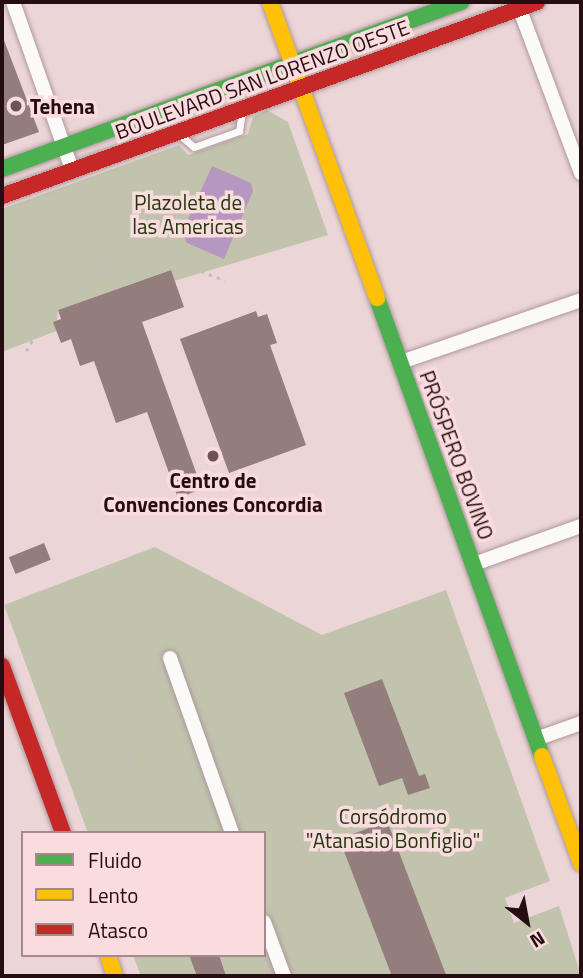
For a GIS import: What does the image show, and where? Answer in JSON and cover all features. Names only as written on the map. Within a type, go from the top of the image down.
[{"type":"street","points":[[13,2],[72,170]]},
{"type":"street","name":"PRÓSPERO BOVINO","points":[[270,2],[581,863]]},
{"type":"street","name":"BOULEVARD SAN LORENZO OESTE","points":[[2,169],[462,2]]},
{"type":"street","name":"BOULEVARD SAN LORENZO OESTE","points":[[2,196],[519,5],[537,2]]},
{"type":"street","points":[[519,5],[581,173]]},
{"type":"street","points":[[401,362],[581,300]]},
{"type":"street","points":[[474,564],[581,526]]},
{"type":"street","points":[[170,658],[231,831]]},
{"type":"street","points":[[2,666],[5,683],[62,831]]},
{"type":"street","points":[[536,739],[581,723]]},
{"type":"street","points":[[266,927],[284,976]]},
{"type":"street","points":[[109,957],[115,976]]},
{"type":"lane","points":[[177,132],[194,147],[239,131],[242,108]]},
{"type":"path","points":[[2,255],[35,265],[105,259],[151,225],[174,197],[194,147]]},
{"type":"path","points":[[72,170],[116,290]]},
{"type":"path","points":[[26,351],[26,341],[51,308],[108,268],[169,259],[225,280]]},
{"type":"path","points":[[123,831],[120,819],[135,734],[170,658]]},
{"type":"path","points":[[323,817],[367,802],[380,806],[413,841],[477,976]]},
{"type":"green space","name":"Plazoleta de las Americas","points":[[267,110],[288,122],[328,235],[174,281],[170,270],[58,310],[56,331],[2,352],[2,209],[179,145],[188,155],[248,134],[253,117]]},
{"type":"green space","name":"Corsódromo \"Atanasio Bonfiglio\"","points":[[155,547],[322,635],[446,590],[550,881],[505,898],[514,923],[559,906],[581,976],[141,976],[134,957],[266,957],[266,831],[87,831],[4,605]]},
{"type":"shaded area","points":[[212,166],[251,183],[253,191],[224,259],[187,243],[182,233]]},
{"type":"building","name":"Tehena","points":[[2,35],[39,132],[2,145]]},
{"type":"building","points":[[171,270],[184,307],[142,322],[202,489],[178,498],[147,412],[116,423],[94,361],[80,366],[71,339],[61,343],[53,322],[61,319],[58,310]]},
{"type":"building","points":[[256,311],[258,317],[267,314],[277,343],[270,345],[306,445],[229,473],[180,339]]},
{"type":"building","points":[[44,543],[51,560],[16,574],[9,557]]},
{"type":"building","points":[[382,679],[419,776],[425,774],[430,788],[408,795],[402,778],[379,786],[344,693]]},
{"type":"building","points":[[387,821],[446,975],[392,976],[339,839]]},
{"type":"building","points":[[190,957],[220,957],[226,976],[197,976]]},
{"type":"traffic: fast","points":[[2,169],[462,2]]},
{"type":"traffic: fast","points":[[377,298],[542,756]]},
{"type":"traffic: slow","points":[[270,2],[377,298]]},
{"type":"traffic: slow","points":[[542,756],[581,863]]},
{"type":"traffic: slow","points":[[109,957],[115,976]]},
{"type":"traffic: jam","points":[[2,196],[537,2]]},
{"type":"traffic: jam","points":[[2,666],[62,831]]},
{"type":"place","name":"Tehena","points":[[16,106]]},
{"type":"place","name":"Centro de Convenciones Concordia","points":[[213,456]]}]
